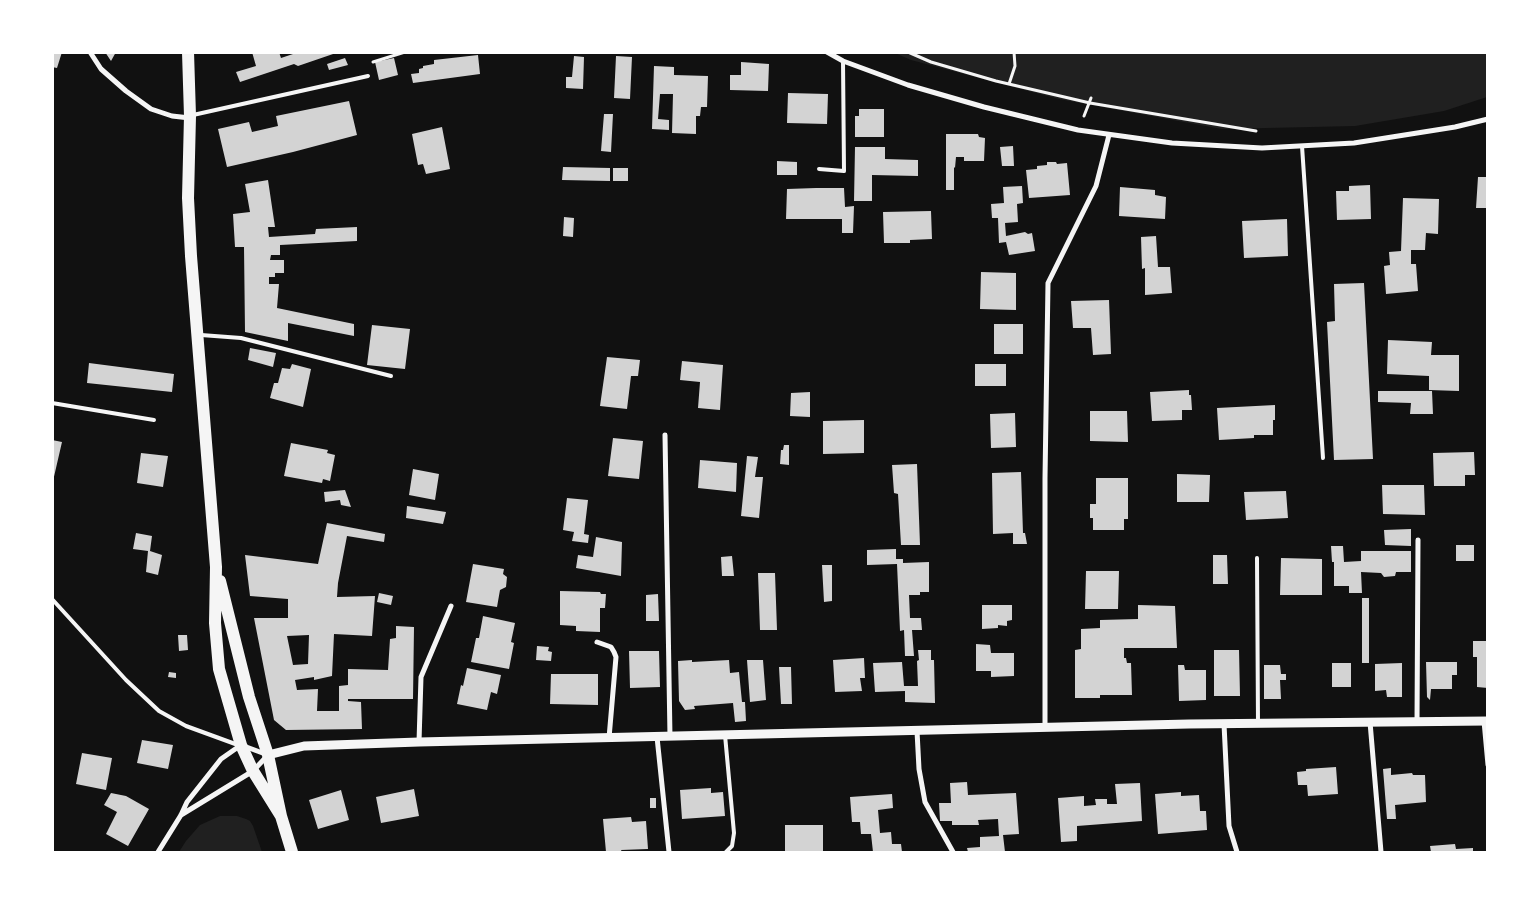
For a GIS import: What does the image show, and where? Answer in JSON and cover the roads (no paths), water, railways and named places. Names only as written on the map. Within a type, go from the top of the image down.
[{"type":"main road","points":[[188,52],[190,117],[188,198],[216,567],[215,623],[219,669],[240,745],[253,771],[281,816]]},
{"type":"main road","points":[[216,567],[249,697],[268,755],[281,816],[292,852]]},
{"type":"street","points":[[90,52],[100,69],[151,109],[172,116],[190,117]]},
{"type":"street","points":[[827,52],[844,61],[908,86],[984,107],[1078,130],[1172,143],[1262,148],[1354,143],[1455,127],[1488,119]]},
{"type":"street","points":[[1045,728],[1045,478],[1048,284],[1096,186],[1108,135]]},
{"type":"street","points":[[665,435],[670,737]]},
{"type":"street","points":[[1417,722],[1418,540]]},
{"type":"street","points":[[419,742],[421,677],[451,606]]},
{"type":"street","points":[[597,642],[611,647],[616,657],[609,738]]},
{"type":"street","points":[[181,815],[253,771],[268,755],[304,746],[1224,724],[1486,721],[1488,765]]},
{"type":"street","points":[[1370,722],[1381,852]]},
{"type":"street","points":[[1224,724],[1229,826],[1237,852]]},
{"type":"street","points":[[917,731],[919,769],[925,802],[953,852]]},
{"type":"street","points":[[658,737],[669,852]]},
{"type":"street","points":[[158,852],[187,802],[221,759],[240,745],[268,755]]},
{"type":"lane","points":[[819,169],[844,171],[844,61]]},
{"type":"lane","points":[[190,117],[368,76]]},
{"type":"lane","points":[[1302,146],[1323,458]]},
{"type":"lane","points":[[198,335],[241,338],[391,376]]},
{"type":"lane","points":[[52,403],[154,420]]},
{"type":"lane","points":[[1257,558],[1258,724]]},
{"type":"lane","points":[[52,599],[126,680],[159,711],[186,726],[240,745]]},
{"type":"lane","points":[[725,736],[734,834],[732,846],[726,852]]}]
